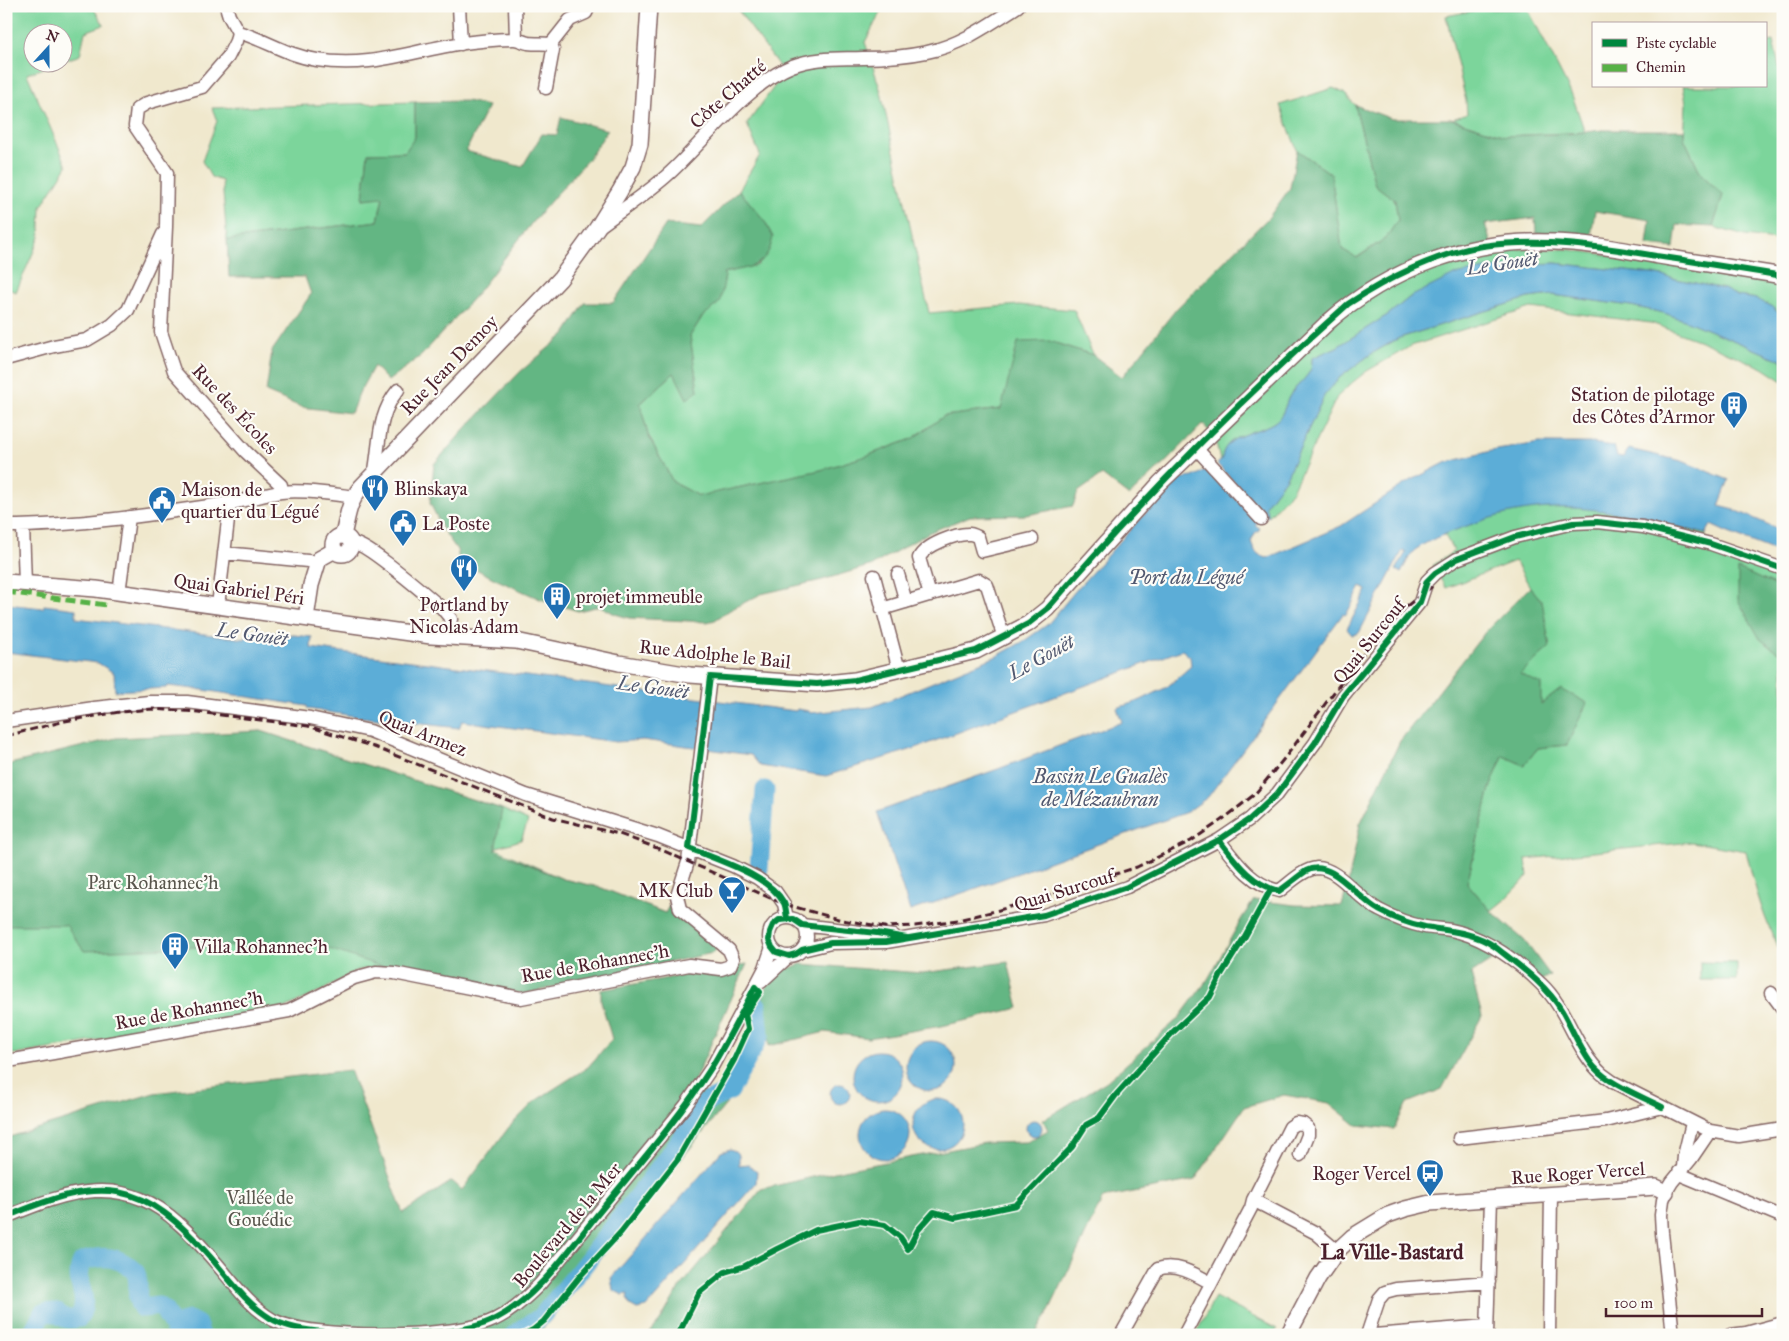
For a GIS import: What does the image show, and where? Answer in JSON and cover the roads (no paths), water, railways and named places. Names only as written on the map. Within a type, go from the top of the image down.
[{"type":"street","points":[[226,6],[238,32],[288,54],[317,60],[348,63],[374,62],[461,44],[516,39],[528,43],[551,44]]},
{"type":"street","points":[[459,6],[461,44]]},
{"type":"street","points":[[516,6],[516,39]]},
{"type":"street","points":[[551,44],[570,20],[586,13],[589,6]]},
{"type":"street","name":"Rue Jean Demoy","points":[[348,539],[348,510],[353,497],[375,470],[560,279],[597,228],[633,167],[640,144],[649,6]]},
{"type":"street","name":"Côte Chatté","points":[[597,228],[663,178],[718,123],[760,85],[790,67],[812,59],[867,58],[928,52],[959,42],[1018,6]]},
{"type":"street","name":"Rue des Écoles","points":[[238,32],[236,41],[228,56],[202,87],[146,103],[137,109],[135,126],[167,173],[161,332],[174,371],[246,452],[281,485],[282,492]]},
{"type":"street","points":[[546,88],[554,50],[551,44]]},
{"type":"street","points":[[6,359],[54,346],[87,340],[112,325],[128,310],[166,227]]},
{"type":"street","name":"Rue Adolphe le Bail","points":[[448,637],[516,641],[629,665],[710,677],[817,684],[855,680],[976,651],[1028,624],[1046,609],[1160,483],[1195,448],[1348,304],[1372,288],[1399,274],[1451,254],[1481,246],[1553,242],[1597,246],[1783,276]]},
{"type":"street","points":[[375,470],[380,427],[390,399],[398,390]]},
{"type":"street","points":[[1195,448],[1261,520]]},
{"type":"street","points":[[6,526],[129,517],[230,503],[282,492],[336,494],[353,497]]},
{"type":"street","points":[[218,606],[230,503]]},
{"type":"street","points":[[119,593],[129,517]]},
{"type":"street","name":"Quai Surcouf","points":[[802,950],[831,943],[886,942],[1044,915],[1127,887],[1219,840],[1250,819],[1277,794],[1315,743],[1343,696],[1420,602],[1427,581],[1434,573],[1457,559],[1515,537],[1573,523],[1597,522],[1642,527],[1711,544],[1783,569]]},
{"type":"street","points":[[24,526],[25,584]]},
{"type":"street","points":[[930,595],[919,558],[921,553],[937,541],[971,534],[978,537],[982,551],[1032,538]]},
{"type":"street","points":[[306,618],[311,585],[319,559],[335,550],[333,545],[335,539],[348,539],[371,551],[442,608],[451,619],[448,637]]},
{"type":"street","points":[[224,553],[318,562]]},
{"type":"street","points":[[898,574],[906,602]]},
{"type":"street","points":[[874,576],[899,670]]},
{"type":"street","points":[[882,608],[979,580],[987,585],[1004,638]]},
{"type":"street","name":"Quai Gabriel Péri","points":[[6,582],[96,589],[448,637]]},
{"type":"street","points":[[689,848],[710,677]]},
{"type":"street","name":"Quai Armez","points":[[6,721],[149,702],[187,702],[310,718],[370,731],[526,795],[625,825],[733,866],[763,882],[775,891],[784,904],[787,918]]},
{"type":"street","points":[[1219,840],[1239,866],[1264,886],[1279,891],[1308,870],[1318,868],[1330,871],[1378,910],[1423,927],[1456,931],[1474,936],[1491,944],[1541,984],[1548,992],[1561,1009],[1593,1066],[1613,1082],[1662,1108],[1710,1132],[1739,1136],[1783,1129]]},
{"type":"street","name":"Rue de Rohannec'h","points":[[6,1059],[24,1058],[289,1011],[354,978],[376,972],[394,973],[522,998],[689,965],[721,969],[730,966],[733,959],[729,950],[680,909],[677,896],[688,862],[689,848]]},
{"type":"street","points":[[787,918],[798,921],[802,925],[807,937],[806,944],[802,950],[789,956],[776,952],[769,940],[770,932],[774,925],[780,920],[787,918]]},
{"type":"street","name":"Quai Surcouf","points":[[802,925],[907,938]]},
{"type":"street","name":"Boulevard de la Mer","points":[[6,1217],[64,1195],[100,1189],[138,1197],[178,1222],[254,1307],[282,1324],[322,1332],[420,1333],[446,1332],[498,1318],[522,1302],[540,1284],[686,1105],[712,1067],[765,968],[772,947]]},
{"type":"street","name":"Boulevard de la Mer","points":[[755,987],[789,956]]},
{"type":"street","points":[[1771,993],[1783,1009]]},
{"type":"street","points":[[1459,1138],[1606,1121],[1662,1108]]},
{"type":"street","points":[[1184,1335],[1251,1208],[1253,1200],[1281,1143],[1290,1127],[1296,1123],[1303,1124],[1308,1128],[1308,1134],[1300,1155]]},
{"type":"street","points":[[1692,1123],[1681,1170],[1684,1176],[1783,1217]]},
{"type":"street","points":[[1674,1335],[1661,1215],[1666,1192],[1710,1132]]},
{"type":"street","name":"Rue Roger Vercel","points":[[1288,1335],[1318,1278],[1337,1251],[1352,1237],[1388,1215],[1430,1203],[1656,1187],[1666,1192]]},
{"type":"street","points":[[1549,1335],[1551,1194]]},
{"type":"street","points":[[1374,1335],[1487,1330],[1491,1198]]},
{"type":"street","points":[[1253,1200],[1316,1233],[1337,1251]]},
{"type":"street","points":[[1121,1335],[1158,1269],[1166,1266],[1179,1268],[1212,1283]]},
{"type":"street","points":[[1367,1335],[1379,1299],[1385,1292],[1396,1289],[1489,1282]]},
{"type":"street","points":[[1730,1335],[1783,1324]]},
{"type":"water","points":[[1555,263],[1652,274],[1724,289],[1737,296],[1757,299],[1772,307],[1783,317],[1783,361],[1664,313],[1631,306],[1553,295],[1528,298],[1399,338],[1371,354],[1339,378],[1324,396],[1286,478],[1265,506],[1269,516],[1267,517],[1217,464],[1222,460],[1228,444],[1279,419],[1291,393],[1311,369],[1312,358],[1337,347],[1389,314],[1410,297],[1454,275],[1491,268]]},
{"type":"water","name":"Port du Légué","points":[[1539,443],[1592,443],[1614,446],[1617,456],[1623,457],[1629,449],[1682,461],[1729,480],[1719,506],[1735,510],[1783,531],[1783,554],[1711,525],[1706,534],[1615,513],[1559,508],[1530,510],[1499,516],[1440,536],[1415,550],[1401,573],[1396,570],[1406,552],[1403,550],[1359,633],[1352,635],[1347,629],[1367,590],[1361,587],[1346,615],[1343,614],[1208,797],[1187,812],[910,911],[877,812],[1122,722],[1117,708],[1141,700],[1167,687],[1191,666],[1190,657],[1182,650],[913,749],[826,776],[760,766],[751,755],[643,740],[616,742],[462,721],[459,728],[360,717],[308,709],[307,706],[168,686],[166,688],[115,691],[114,673],[98,663],[6,652],[6,604],[43,608],[44,605],[76,609],[76,618],[245,639],[249,630],[312,637],[311,648],[796,711],[797,709],[809,711],[810,713],[872,707],[997,656],[1024,641],[1048,624],[1076,590],[1176,479],[1193,477],[1206,470],[1210,471],[1258,522],[1255,524],[1260,529],[1255,533],[1251,541],[1256,552],[1267,558],[1341,526],[1406,483],[1445,463],[1491,451]]},
{"type":"water","points":[[926,1041],[936,1041],[949,1048],[956,1061],[956,1071],[949,1084],[936,1091],[926,1091],[917,1087],[910,1080],[906,1071],[906,1061],[910,1052],[917,1045]]},
{"type":"water","points":[[873,1051],[883,1051],[896,1058],[903,1071],[903,1081],[896,1094],[883,1101],[873,1101],[864,1097],[857,1090],[853,1081],[853,1071],[857,1062],[864,1055]]},
{"type":"water","points":[[840,1084],[847,1087],[850,1094],[847,1101],[840,1104],[833,1101],[830,1094],[833,1087]]},
{"type":"water","points":[[933,1099],[943,1099],[956,1106],[963,1119],[963,1129],[956,1142],[943,1149],[933,1149],[924,1145],[917,1138],[913,1129],[913,1119],[917,1110],[924,1103]]},
{"type":"water","points":[[880,1109],[890,1109],[903,1116],[910,1129],[910,1139],[903,1152],[890,1159],[880,1159],[871,1155],[864,1148],[860,1139],[860,1129],[864,1120],[871,1113]]},
{"type":"water","points":[[1031,1120],[1037,1120],[1042,1125],[1040,1134],[1031,1136],[1026,1131],[1026,1125]]},
{"type":"water","points":[[730,1149],[739,1155],[739,1165],[748,1164],[757,1171],[756,1183],[647,1307],[637,1309],[630,1305],[627,1298],[628,1294],[623,1295],[613,1290],[611,1278],[721,1152]]},
{"type":"waterway","points":[[759,869],[765,790]]},
{"type":"waterway","points":[[713,1099],[730,1091],[760,1035],[757,1005]]},
{"type":"waterway","points":[[514,1335],[541,1317],[577,1274],[673,1150],[704,1104],[710,1100]]},
{"type":"waterway","points":[[31,1335],[43,1313],[57,1312],[67,1319],[79,1318],[84,1302],[79,1277],[82,1262],[105,1258],[116,1259],[135,1272],[138,1282],[138,1300],[142,1308],[159,1306],[164,1310],[176,1332],[179,1334],[185,1321],[189,1320],[197,1324],[201,1335]]},
{"type":"railway","points":[[6,736],[65,721],[152,709],[198,712],[308,726],[374,747],[553,818],[619,834],[657,848],[784,904],[842,920],[885,927],[915,926],[958,920],[1073,888],[1137,867],[1191,841],[1255,794],[1395,615],[1434,585]]},
{"type":"place","name":"Station de pilotage des Côtes d'Armor","points":[[1734,429]]},
{"type":"place","name":"Blinskaya","points":[[375,512]]},
{"type":"place","name":"Maison de quartier du Légué","points":[[162,524]]},
{"type":"place","name":"La Poste","points":[[403,547]]},
{"type":"place","name":"Pørtland by Nicolas Adam","points":[[464,592]]},
{"type":"place","name":"projet immeuble","points":[[557,620]]},
{"type":"place","name":"MK Club","points":[[732,914]]},
{"type":"place","name":"Villa Rohannec'h","points":[[175,970]]},
{"type":"place","name":"Roger Vercel","points":[[1430,1197]]},
{"type":"district","name":"La Ville-Bastard","points":[[1392,1252]]},
{"type":"water label","name":"Le Gouët","points":[[1502,263]]},
{"type":"water label","name":"Le Gouët","points":[[252,634]]},
{"type":"water label","name":"Le Gouët","points":[[1041,657]]},
{"type":"water label","name":"Le Gouët","points":[[653,687]]},
{"type":"water label","name":"Bassin Le Gualès de Mézaubran","points":[[1100,788]]},
{"type":"park label","name":"Parc Rohannec'h","points":[[153,882]]},
{"type":"park label","name":"Vallée de Gouédic","points":[[260,1208]]}]
